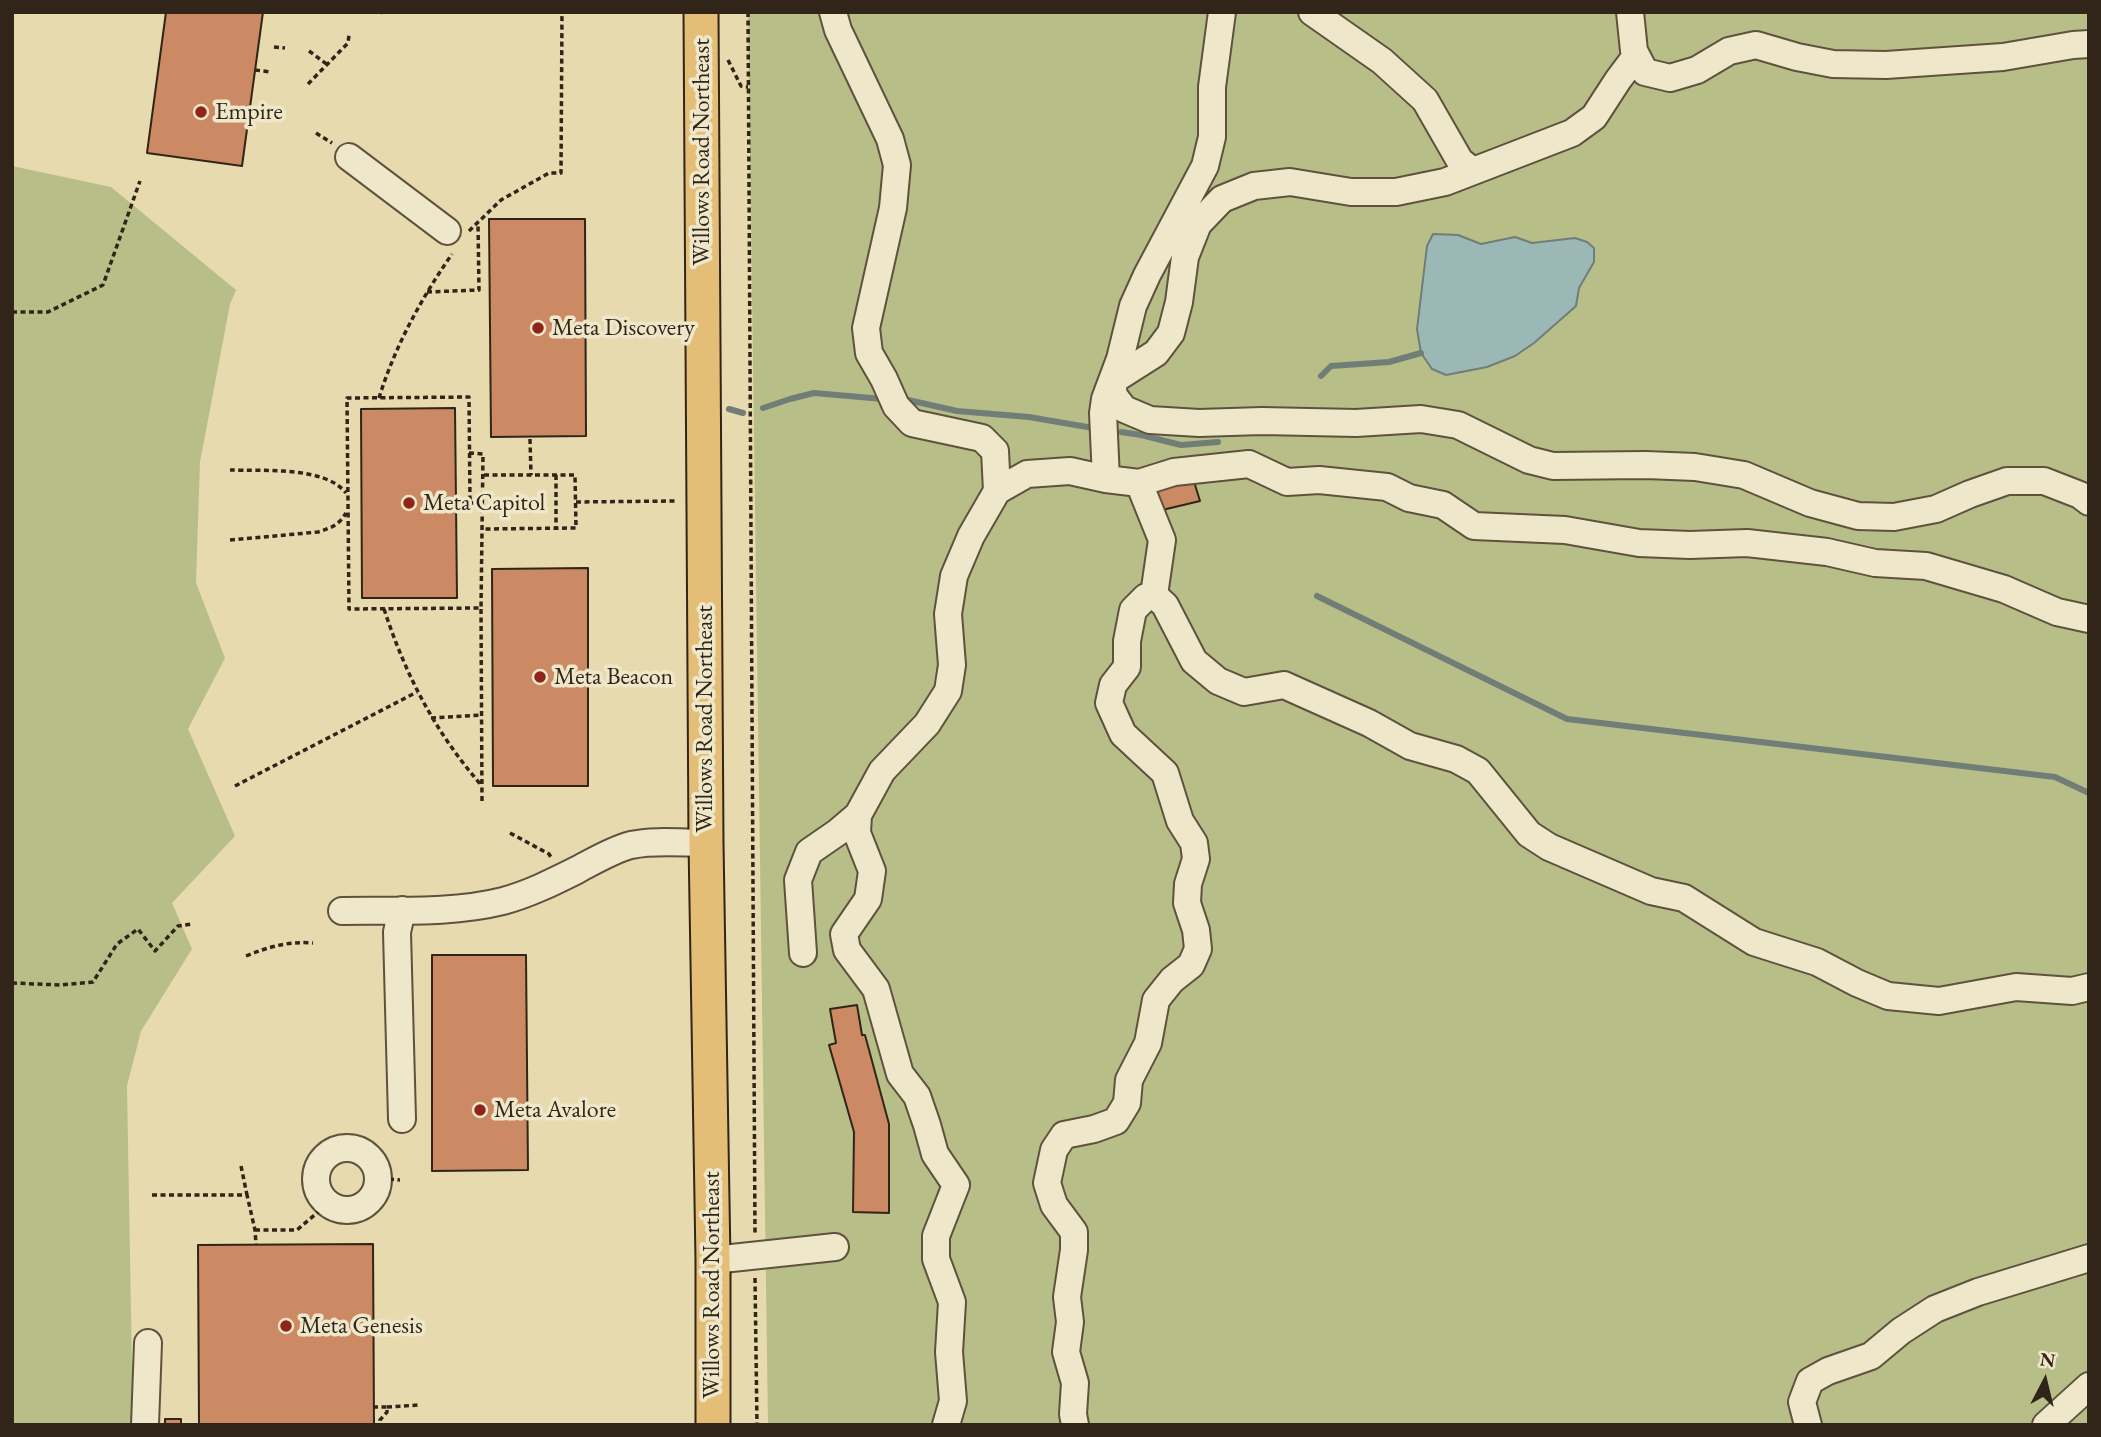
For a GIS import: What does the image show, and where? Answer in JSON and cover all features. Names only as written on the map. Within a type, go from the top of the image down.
[{"type":"main road","name":"Willows Road Northeast","points":[[701,12],[713,1425]]},
{"type":"lane","points":[[833,12],[838,30],[890,139],[898,165],[893,208],[866,328],[869,353],[896,406],[912,423],[982,438],[995,451],[997,491]]},
{"type":"lane","points":[[1106,479],[1103,413],[1105,399],[1120,359],[1133,306],[1205,166],[1212,137],[1212,87],[1223,12]]},
{"type":"lane","points":[[1312,12],[1382,61],[1425,100],[1460,161],[1473,171]]},
{"type":"lane","points":[[1630,12],[1634,51],[1645,72],[1670,78],[1697,70],[1729,51],[1756,45],[1797,58],[1833,64],[1886,65],[2003,57],[2089,44]]},
{"type":"lane","points":[[1112,380],[1156,353],[1171,333],[1179,302],[1185,257],[1198,224],[1222,199],[1254,186],[1290,182],[1352,192],[1396,192],[1445,182],[1572,133],[1594,117],[1636,56]]},
{"type":"lane","points":[[339,149],[456,239]]},
{"type":"lane","points":[[1112,380],[1114,396],[1124,409],[1150,420],[1199,423],[1356,423],[1421,419],[1458,425],[1529,460],[1553,466],[1695,467],[1744,475],[1810,503],[1858,516],[1894,517],[1936,509],[2007,481],[2043,481],[2080,495],[2089,502]]},
{"type":"lane","points":[[803,953],[797,880],[809,852],[858,815],[882,771],[927,724],[948,691],[951,665],[948,614],[954,576],[971,536],[997,491],[1027,474],[1070,471],[1139,483],[1174,472],[1250,464],[1287,482],[1319,480],[1387,487],[1409,498],[1443,505],[1474,526],[1564,530],[1639,543],[1747,543],[1827,552],[1875,563],[1926,566],[2004,589],[2057,612],[2089,619]]},
{"type":"lane","points":[[1139,483],[1162,540],[1154,595]]},
{"type":"lane","points":[[1154,595],[1165,605],[1194,661],[1218,681],[1244,692],[1284,685],[1369,723],[1410,746],[1456,759],[1478,771],[1529,834],[1549,847],[1651,891],[1684,898],[1754,942],[1816,962],[1888,996],[1939,1000],[2016,987],[2072,991],[2089,988]]},
{"type":"lane","points":[[1075,1425],[1075,1383],[1066,1352],[1070,1322],[1067,1297],[1074,1232],[1054,1205],[1047,1183],[1054,1150],[1064,1135],[1116,1122],[1127,1103],[1129,1080],[1148,1043],[1156,1000],[1172,980],[1191,965],[1198,949],[1196,930],[1186,903],[1188,884],[1196,859],[1194,843],[1180,821],[1165,773],[1123,734],[1109,703],[1113,685],[1127,667],[1127,641],[1133,610],[1146,597],[1154,595]]},
{"type":"lane","points":[[858,815],[858,833],[872,871],[868,899],[844,934],[847,950],[876,989],[901,1074],[917,1096],[935,1154],[956,1185],[936,1236],[936,1258],[952,1302],[948,1352],[953,1401],[946,1425]]},
{"type":"lane","points":[[342,911],[458,908],[502,901],[551,884],[631,845],[706,843]]},
{"type":"lane","points":[[402,910],[397,932],[402,1119]]},
{"type":"lane","points":[[713,1260],[835,1247]]},
{"type":"lane","points":[[1808,1425],[1802,1402],[1810,1381],[1828,1371],[1871,1356],[1901,1331],[1935,1309],[1978,1292],[2089,1258]]},
{"type":"lane","points":[[145,1425],[148,1343]]},
{"type":"lane","points":[[2046,1425],[2089,1386]]},
{"type":"path","points":[[379,398],[386,377],[426,292],[456,239],[478,223],[501,200],[550,173],[561,173],[562,12]]},
{"type":"path","points":[[748,12],[755,1237]]},
{"type":"path","points":[[308,83],[348,43],[349,35]]},
{"type":"path","points":[[274,47],[285,48]]},
{"type":"path","points":[[309,51],[328,65]]},
{"type":"path","points":[[721,57],[727,57],[741,86],[748,86]]},
{"type":"path","points":[[255,71],[271,72]]},
{"type":"path","points":[[316,133],[339,149]]},
{"type":"path","points":[[12,312],[48,312],[103,285],[140,181]]},
{"type":"path","points":[[426,292],[479,290],[478,223]]},
{"type":"path","points":[[481,608],[349,609],[347,398],[468,397],[470,503],[484,502]]},
{"type":"path","points":[[530,439],[531,475]]},
{"type":"path","points":[[470,453],[483,454],[484,475],[481,608],[482,801]]},
{"type":"path","points":[[230,470],[318,475],[335,481],[347,494]]},
{"type":"path","points":[[484,475],[576,475],[576,528],[484,529]]},
{"type":"path","points":[[556,475],[556,529]]},
{"type":"path","points":[[576,502],[676,501]]},
{"type":"path","points":[[230,540],[318,533],[332,528],[347,512]]},
{"type":"path","points":[[384,609],[417,692],[431,718],[482,786]]},
{"type":"path","points":[[235,786],[417,692]]},
{"type":"path","points":[[431,718],[482,715]]},
{"type":"path","points":[[510,833],[549,853]]},
{"type":"path","points":[[12,983],[61,985],[93,982],[117,943],[138,929],[156,951],[178,926],[192,924]]},
{"type":"path","points":[[246,956],[274,945],[313,943]]},
{"type":"path","points":[[241,1166],[256,1244]]},
{"type":"path","points":[[389,1179],[400,1180]]},
{"type":"path","points":[[152,1195],[212,1198],[247,1195]]},
{"type":"path","points":[[255,1230],[297,1230],[318,1212]]},
{"type":"path","points":[[755,1272],[757,1425]]},
{"type":"path","points":[[373,1406],[419,1405]]},
{"type":"path","points":[[380,1425],[387,1406]]},
{"type":"green space","points":[[748,12],[2089,12],[2089,1425],[768,1425]]},
{"type":"green space","points":[[12,166],[111,187],[236,290],[230,304],[200,462],[196,583],[225,658],[188,729],[235,836],[172,903],[192,949],[141,1031],[127,1086],[133,1425],[12,1425]]},
{"type":"water","points":[[1433,234],[1458,235],[1481,244],[1515,237],[1532,243],[1575,238],[1594,248],[1594,262],[1579,288],[1576,306],[1534,343],[1515,356],[1487,367],[1446,375],[1432,369],[1421,353],[1417,329],[1427,246]]},
{"type":"building","name":"Empire","points":[[166,12],[263,12],[242,166],[147,153]]},
{"type":"building","name":"Meta Discovery","points":[[489,219],[585,219],[586,436],[491,437]]},
{"type":"building","name":"Meta Capitol","points":[[455,408],[457,598],[362,598],[361,409]]},
{"type":"building","points":[[1192,475],[1200,501],[1158,511],[1152,487]]},
{"type":"building","name":"Meta Beacon","points":[[588,568],[588,786],[493,786],[492,569]]},
{"type":"building","name":"Meta Avalore","points":[[432,955],[526,955],[528,1170],[432,1171]]},
{"type":"building","points":[[857,1005],[862,1035],[865,1035],[889,1124],[889,1213],[853,1212],[854,1132],[829,1045],[836,1043],[830,1009]]},
{"type":"building","name":"Meta Genesis","points":[[373,1244],[374,1425],[199,1425],[198,1245]]},
{"type":"building","points":[[165,1419],[181,1419],[181,1425],[165,1425]]},
{"type":"waterway","points":[[1321,376],[1331,366],[1389,362],[1421,353]]},
{"type":"waterway","points":[[763,408],[814,393],[883,399]]},
{"type":"waterway","points":[[908,400],[957,411],[1029,417],[1093,428]]},
{"type":"waterway","points":[[729,409],[743,413]]},
{"type":"waterway","points":[[1121,432],[1181,445],[1218,442]]},
{"type":"waterway","points":[[1317,596],[1567,719],[2055,777],[2089,793]]},
{"type":"place","name":"Empire","points":[[201,112]]},
{"type":"place","name":"Meta Discovery","points":[[538,328]]},
{"type":"place","name":"Meta Capitol","points":[[409,503]]},
{"type":"place","name":"Meta Beacon","points":[[540,677]]},
{"type":"place","name":"Meta Avalore","points":[[480,1110]]},
{"type":"place","name":"Meta Genesis","points":[[286,1326]]}]
